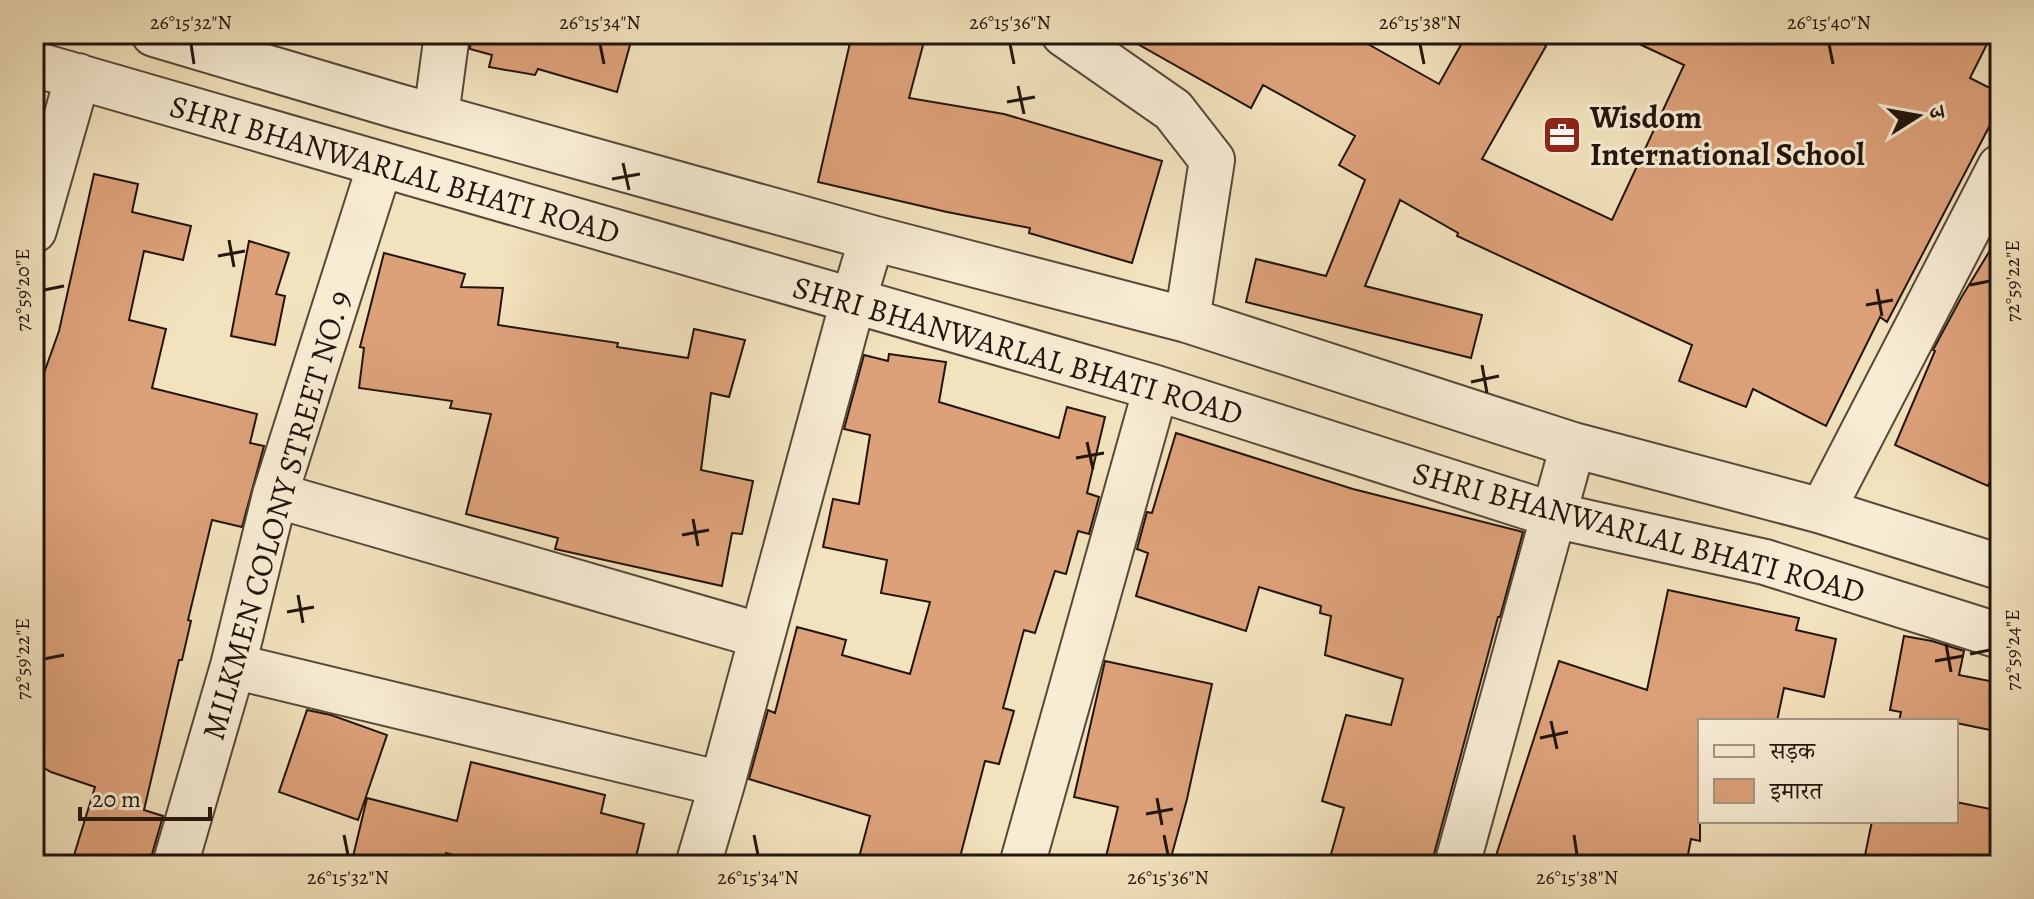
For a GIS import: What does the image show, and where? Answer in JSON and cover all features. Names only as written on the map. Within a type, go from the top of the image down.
[{"type":"street","name":"SHRI BHANWARLAL BHATI ROAD","points":[[154,34],[872,238],[1187,320],[1573,445],[1822,511],[2000,567]]},
{"type":"street","points":[[436,116],[447,34]]},
{"type":"street","points":[[1064,34],[1173,110],[1212,160],[1187,320]]},
{"type":"street","name":"SHRI BHANWARLAL BHATI ROAD","points":[[34,64],[1156,388],[1553,515],[1765,562],[2000,636]]},
{"type":"street","points":[[34,230],[78,76]]},
{"type":"street","name":"MILKMEN COLONY STREET NO. 9","points":[[175,865],[233,666],[275,495],[380,165]]},
{"type":"street","points":[[1822,511],[2000,167]]},
{"type":"street","points":[[698,865],[872,238]]},
{"type":"street","points":[[1022,865],[1156,388]]},
{"type":"street","points":[[1457,865],[1573,445]]},
{"type":"street","points":[[275,495],[762,636]]},
{"type":"street","points":[[233,666],[722,784]]},
{"type":"building","points":[[471,34],[633,34],[617,92],[538,69],[535,75],[489,67],[492,55],[470,49]]},
{"type":"building","points":[[852,34],[926,34],[909,98],[1004,114],[1162,161],[1132,263],[1029,233],[1030,228],[818,182]]},
{"type":"building","points":[[1120,34],[1350,34],[1439,84],[1467,34],[1525,34],[1546,46],[1482,159],[1612,220],[1684,65],[1618,34],[1992,34],[1970,78],[2000,93],[2000,106],[1887,322],[1880,317],[1826,426],[1753,389],[1746,407],[1679,381],[1692,345],[1457,236],[1458,233],[1400,200],[1365,286],[1482,315],[1471,358],[1246,302],[1256,259],[1326,276],[1365,180],[1339,165],[1355,136],[1263,85],[1251,108]]},
{"type":"building","points":[[94,174],[138,184],[132,212],[191,226],[183,260],[144,251],[129,320],[166,329],[152,388],[257,414],[250,443],[264,446],[242,527],[212,520],[188,620],[191,621],[182,660],[179,660],[144,810],[163,816],[151,865],[71,865],[95,787],[51,772],[34,762],[34,401],[59,331]]},
{"type":"building","points":[[2000,234],[2000,460],[1988,486],[1895,445],[1933,350]]},
{"type":"building","points":[[249,241],[289,253],[276,294],[285,296],[275,345],[231,336]]},
{"type":"building","points":[[384,253],[465,274],[461,287],[503,288],[498,325],[618,343],[617,347],[688,358],[694,329],[745,340],[729,397],[711,393],[701,470],[753,481],[742,534],[732,533],[722,586],[555,549],[558,538],[466,514],[491,414],[450,408],[452,401],[359,388],[364,348],[360,347]]},
{"type":"building","points":[[889,354],[946,362],[939,402],[1059,438],[1067,407],[1105,417],[1087,493],[1099,497],[1089,534],[1078,531],[1066,574],[1055,571],[1035,633],[1024,630],[1003,708],[1014,711],[999,764],[985,761],[958,865],[857,865],[870,816],[749,779],[768,710],[775,713],[797,627],[846,640],[842,655],[910,674],[930,602],[881,593],[887,560],[823,547],[833,499],[859,504],[870,435],[844,429],[864,355],[888,361]]},
{"type":"building","points":[[1176,433],[1353,489],[1523,532],[1433,865],[1328,865],[1344,808],[1322,801],[1346,715],[1391,725],[1403,679],[1325,655],[1331,616],[1320,613],[1321,606],[1259,587],[1246,631],[1136,596],[1148,553],[1137,549],[1147,512],[1152,513]]},
{"type":"building","points":[[1668,590],[1799,618],[1796,630],[1836,639],[1824,697],[1784,688],[1777,719],[1698,719],[1700,841],[1691,839],[1686,865],[1493,865],[1559,661],[1647,690]]},
{"type":"building","points":[[1904,636],[1964,651],[1959,675],[2000,683],[2000,732],[1958,723],[1958,719],[1899,719],[1901,712],[1890,710]]},
{"type":"building","points":[[1105,661],[1212,684],[1169,865],[1104,865],[1118,807],[1074,797]]},
{"type":"building","points":[[307,710],[387,735],[358,820],[279,792]]},
{"type":"building","points":[[471,762],[605,795],[601,813],[644,824],[634,865],[491,865],[446,853],[443,865],[351,865],[367,798],[457,821]]},
{"type":"building","points":[[1958,802],[2000,811],[1989,865],[1863,865],[1872,823],[1958,823]]},
{"type":"place","name":"Wisdom International School","points":[[1562,135]]}]
